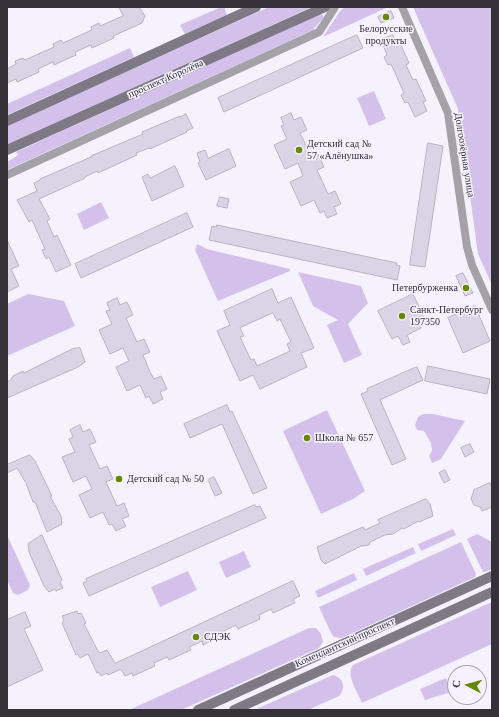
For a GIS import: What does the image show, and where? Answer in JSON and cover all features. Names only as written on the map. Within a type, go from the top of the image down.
[{"type":"street","points":[[7,121],[256,7]]},
{"type":"street","name":"проспект Королёва","points":[[7,150],[325,7]]},
{"type":"street","points":[[7,175],[319,32],[335,7]]},
{"type":"street","name":"Долгоозёрная улица","points":[[402,7],[448,112],[467,247],[472,265],[492,310]]},
{"type":"street","name":"Комендантский проспект","points":[[198,710],[492,576]]},
{"type":"street","name":"Комендантский проспект","points":[[234,710],[492,592]]},
{"type":"shaded area","points":[[224,7],[227,15],[185,34],[180,25]]},
{"type":"shaded area","points":[[269,7],[312,7],[7,145],[7,126]]},
{"type":"shaded area","points":[[345,7],[386,8],[323,37],[340,11]]},
{"type":"shaded area","points":[[413,7],[492,7],[492,285],[478,254],[458,109]]},
{"type":"shaded area","points":[[320,14],[323,15],[323,18],[313,30],[7,170],[7,162],[18,155],[16,152]]},
{"type":"shaded area","points":[[130,48],[134,57],[7,115],[7,104]]},
{"type":"shaded area","points":[[374,91],[386,119],[369,126],[357,98]]},
{"type":"shaded area","points":[[101,202],[109,218],[84,230],[77,214]]},
{"type":"shaded area","points":[[197,244],[207,249],[290,269],[290,271],[218,301],[195,250]]},
{"type":"shaded area","points":[[298,272],[361,286],[368,303],[348,324],[362,355],[344,363],[327,325],[338,320],[313,306]]},
{"type":"shaded area","points":[[28,294],[64,301],[75,326],[7,356],[7,304]]},
{"type":"shaded area","points":[[327,410],[365,491],[353,499],[321,514],[283,431]]},
{"type":"shaded area","points":[[423,414],[433,414],[465,421],[441,459],[432,463],[429,456],[432,451],[431,443],[424,431],[417,430],[415,425],[418,417]]},
{"type":"shaded area","points":[[453,529],[456,535],[421,551],[418,544]]},
{"type":"shaded area","points":[[477,534],[492,542],[492,569],[485,572],[483,572],[467,539]]},
{"type":"shaded area","points":[[7,535],[30,585],[28,590],[18,595],[13,593],[7,580]]},
{"type":"shaded area","points":[[461,542],[476,574],[475,577],[342,638],[334,637],[331,633],[319,607]]},
{"type":"shaded area","points":[[413,547],[416,553],[366,576],[363,569]]},
{"type":"shaded area","points":[[244,551],[251,567],[226,578],[219,562]]},
{"type":"shaded area","points":[[188,571],[197,590],[160,607],[151,587]]},
{"type":"shaded area","points":[[354,573],[357,580],[318,598],[315,591]]},
{"type":"shaded area","points":[[492,602],[492,644],[362,703],[351,678],[350,673],[353,665]]},
{"type":"shaded area","points":[[309,628],[316,628],[321,634],[323,642],[319,648],[181,710],[129,710]]},
{"type":"shaded area","points":[[333,675],[340,678],[343,684],[343,690],[339,696],[308,710],[254,710]]},
{"type":"shaded area","points":[[446,678],[447,693],[425,700],[420,689]]},
{"type":"building","points":[[119,7],[139,7],[145,16],[142,23],[113,36],[114,38],[92,48],[91,45],[75,52],[76,55],[54,65],[53,62],[38,69],[39,72],[17,82],[16,79],[7,83],[7,69],[16,64],[15,61],[23,58],[25,60],[54,47],[53,44],[61,40],[63,43],[92,30],[91,27],[99,23],[100,26],[123,16]]},
{"type":"building","name":"Белорусские продукты","points":[[391,11],[394,18],[381,23],[378,17]]},
{"type":"building","points":[[357,35],[363,48],[224,112],[218,98]]},
{"type":"building","points":[[393,35],[396,43],[399,41],[409,63],[406,65],[413,80],[416,79],[426,101],[423,102],[427,111],[415,117],[408,102],[405,103],[401,95],[404,93],[391,64],[388,65],[384,57],[387,55],[381,40]]},
{"type":"building","points":[[291,113],[294,120],[301,117],[307,130],[300,133],[311,157],[318,154],[324,167],[317,170],[328,194],[335,191],[341,204],[334,207],[337,214],[327,218],[324,211],[320,213],[314,200],[301,206],[290,182],[303,176],[298,163],[285,169],[274,145],[287,139],[281,126],[284,125],[281,118]]},
{"type":"building","points":[[186,114],[193,128],[186,131],[187,132],[150,149],[149,148],[136,153],[137,155],[98,173],[97,171],[39,199],[50,219],[47,221],[54,237],[57,235],[71,265],[56,272],[49,257],[46,259],[42,250],[45,249],[32,220],[29,222],[17,200],[37,191],[34,183],[40,179],[143,134],[142,132]]},
{"type":"building","points":[[428,143],[443,146],[425,267],[410,265]]},
{"type":"building","points":[[229,149],[236,166],[206,180],[198,163],[200,162],[197,153],[205,150],[208,158]]},
{"type":"building","points":[[175,166],[184,186],[152,201],[142,177],[148,174],[150,178]]},
{"type":"building","points":[[220,197],[229,199],[227,208],[217,206]]},
{"type":"building","points":[[187,213],[193,227],[81,278],[75,264]]},
{"type":"building","points":[[217,225],[397,263],[396,265],[400,266],[397,280],[209,240],[212,226],[216,227]]},
{"type":"building","points":[[7,240],[19,266],[11,269],[19,286],[7,292]]},
{"type":"building","name":"Петербурженка","points":[[463,273],[473,293],[465,296],[456,276]]},
{"type":"building","points":[[272,289],[278,303],[291,297],[314,348],[301,353],[307,367],[260,389],[253,375],[240,381],[217,331],[230,325],[224,311]],"holes":[[[273,313],[277,321],[280,319],[291,342],[287,344],[290,351],[257,366],[254,359],[251,360],[240,337],[244,336],[240,328]]]},
{"type":"building","name":"Санкт-Петербург 197350","points":[[413,294],[426,322],[419,325],[421,328],[407,335],[410,342],[403,345],[398,336],[392,339],[378,311]]},
{"type":"building","points":[[117,298],[120,305],[127,302],[133,315],[126,318],[137,342],[144,339],[150,352],[143,355],[150,372],[154,379],[161,376],[167,389],[160,392],[163,399],[153,404],[149,396],[146,398],[140,385],[127,391],[116,367],[129,361],[123,348],[110,354],[99,330],[112,324],[106,311],[110,310],[107,303]]},
{"type":"building","points":[[475,306],[490,341],[463,353],[448,318]]},
{"type":"building","points":[[80,348],[85,362],[78,367],[7,398],[7,382],[11,380],[13,376],[23,371],[24,373],[72,349]]},
{"type":"building","points":[[428,366],[490,379],[487,394],[425,381]]},
{"type":"building","points":[[417,367],[423,380],[380,400],[406,459],[392,465],[361,394],[368,391],[367,389]]},
{"type":"building","points":[[227,405],[230,412],[232,411],[267,488],[253,494],[222,424],[190,438],[184,424]]},
{"type":"building","points":[[80,425],[83,432],[90,429],[96,442],[89,445],[100,469],[107,466],[113,479],[106,482],[117,506],[124,503],[129,516],[122,519],[126,526],[116,531],[112,524],[109,525],[103,512],[90,518],[79,495],[92,489],[86,476],[73,482],[62,457],[75,452],[69,439],[73,437],[70,430]]},
{"type":"building","points":[[470,444],[474,452],[465,457],[461,448]]},
{"type":"building","points":[[30,455],[35,461],[52,496],[50,496],[61,516],[62,524],[47,532],[35,502],[33,502],[26,483],[17,468],[7,473],[7,465]]},
{"type":"building","points":[[445,470],[450,480],[444,483],[439,473]]},
{"type":"building","points":[[214,477],[222,493],[215,496],[208,480]]},
{"type":"building","points":[[490,483],[492,488],[492,507],[482,511],[480,507],[474,505],[471,499],[474,490]]},
{"type":"building","points":[[426,499],[430,504],[433,516],[419,522],[418,521],[404,529],[402,528],[393,534],[385,535],[370,542],[369,545],[361,546],[325,564],[321,560],[317,547],[363,527],[365,530],[380,523],[378,520]]},
{"type":"building","points":[[255,505],[256,507],[260,506],[266,518],[89,596],[83,583],[87,581],[86,579]]},
{"type":"building","points":[[42,535],[62,580],[60,582],[63,588],[56,591],[55,589],[49,592],[44,586],[29,552],[28,544]]},
{"type":"building","points":[[293,581],[300,596],[293,599],[295,603],[273,613],[271,609],[259,615],[260,619],[238,629],[236,625],[224,631],[225,634],[203,645],[202,641],[189,647],[191,650],[169,660],[167,657],[154,663],[155,666],[133,676],[132,673],[125,676],[121,669],[108,675],[107,673],[101,676],[99,672],[97,673],[88,654],[80,658],[78,654],[76,655],[62,623],[64,620],[62,616],[77,611],[78,614],[81,613],[86,623],[84,624],[98,651],[100,653],[107,650],[115,663]]},
{"type":"building","points":[[25,612],[31,626],[24,629],[43,670],[7,687],[7,620]]},
{"type":"place","name":"Белорусские продукты","points":[[386,17]]},
{"type":"place","name":"Детский сад № 57 «Алёнушка»","points":[[299,150]]},
{"type":"place","name":"Петербурженка","points":[[466,288]]},
{"type":"place","name":"Санкт-Петербург 197350","points":[[402,316]]},
{"type":"place","name":"Школа № 657","points":[[307,438]]},
{"type":"place","name":"Детский сад № 50","points":[[119,479]]},
{"type":"place","name":"СДЭК","points":[[196,637]]}]
